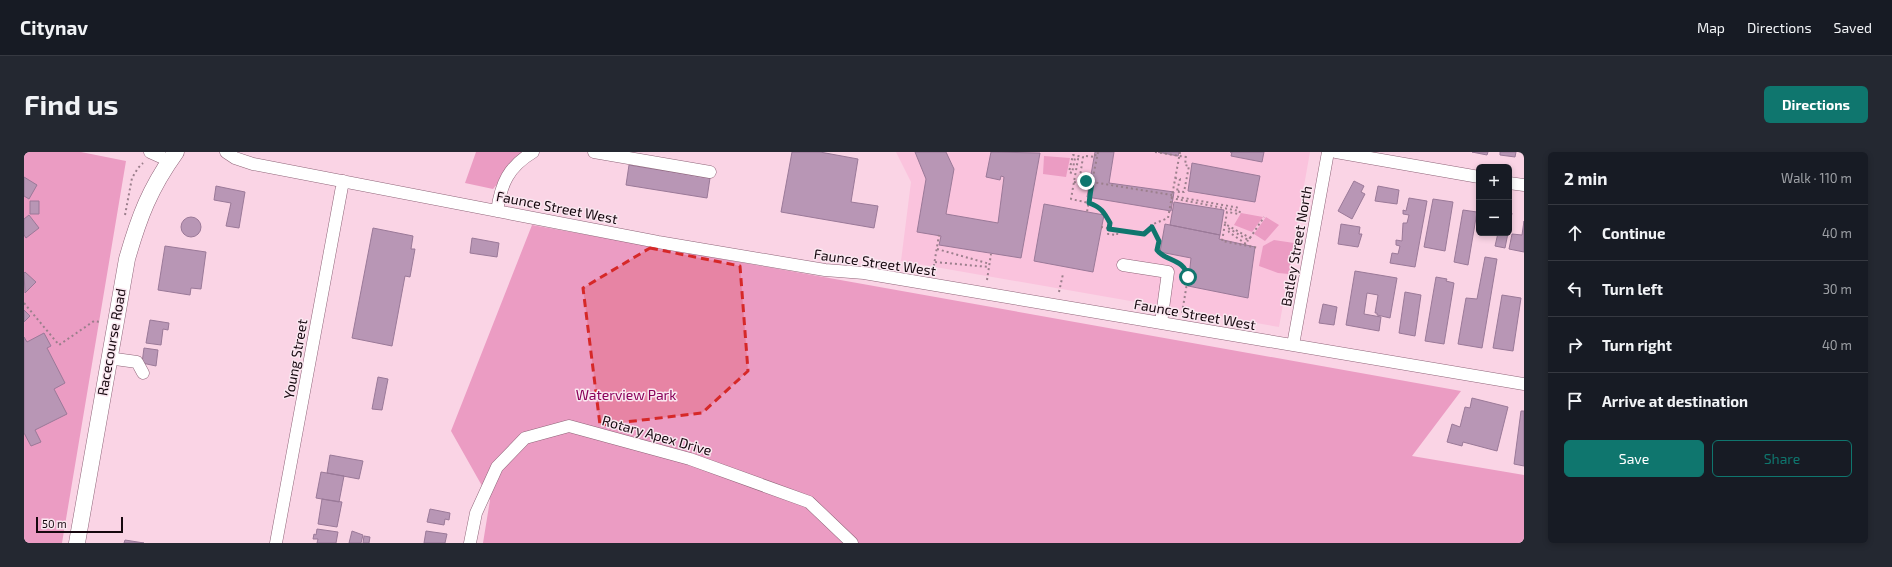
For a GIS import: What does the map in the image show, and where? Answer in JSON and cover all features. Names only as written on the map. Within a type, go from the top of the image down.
[{"type":"main road","name":"Racecourse Road","points":[[76,543],[108,358],[127,259],[138,220],[156,182],[173,156]]},
{"type":"street","points":[[150,152],[173,156]]},
{"type":"street","name":"Faunce Street West","points":[[226,152],[235,158],[253,164],[658,242],[825,270],[864,273],[1524,384]]},
{"type":"street","points":[[497,211],[501,189],[505,179],[518,163],[533,152]]},
{"type":"street","points":[[594,152],[710,172]]},
{"type":"street","name":"Batley Street North","points":[[1293,345],[1328,152]]},
{"type":"street","points":[[1336,152],[1476,176]]},
{"type":"street","name":"Young Street","points":[[276,543],[343,181]]},
{"type":"street","points":[[1512,183],[1524,185]]},
{"type":"street","points":[[1123,265],[1168,272],[1161,323]]},
{"type":"street","points":[[108,358],[136,362],[143,373]]},
{"type":"street","name":"Rotary Apex Drive","points":[[470,543],[476,513],[497,467],[526,438],[570,426],[690,459],[809,502],[852,543]]},
{"type":"path","points":[[1080,180],[1086,152]]},
{"type":"path","points":[[1097,152],[1095,157],[1073,155],[1069,172],[1072,173],[1075,158],[1078,158],[1071,199],[1098,206],[1104,212],[1110,223],[1108,234],[1117,235],[1118,230]]},
{"type":"path","points":[[1087,212],[1097,152]]},
{"type":"path","points":[[1155,152],[1186,157],[1185,165],[1189,166],[1184,192],[1179,191]]},
{"type":"path","points":[[1101,228],[1144,234],[1152,227],[1151,225],[1168,218],[1180,152]]},
{"type":"path","points":[[124,215],[132,178],[143,163]]},
{"type":"path","points":[[1175,178],[1180,179],[1178,197],[1240,208],[1240,211]]},
{"type":"path","points":[[1074,182],[1079,183],[1080,180],[1172,195]]},
{"type":"path","points":[[1172,198],[1240,211]]},
{"type":"path","points":[[1240,211],[1239,214],[1227,212],[1222,241],[1259,248]]},
{"type":"path","points":[[1249,239],[1228,228],[1229,232],[1246,244],[1264,217]]},
{"type":"path","points":[[1225,224],[1249,239]]},
{"type":"path","points":[[1152,227],[1159,241],[1157,250],[1154,254]]},
{"type":"path","points":[[933,271],[939,235]]},
{"type":"path","points":[[937,249],[989,265]]},
{"type":"path","points":[[1157,250],[1162,257],[1174,259],[1187,271],[1188,277],[1182,313]]},
{"type":"path","points":[[987,280],[991,254]]},
{"type":"path","points":[[935,262],[989,265]]},
{"type":"path","points":[[1059,292],[1063,274]]},
{"type":"path","points":[[24,303],[59,345],[94,321],[101,322]]},
{"type":"highlighted area","points":[[650,248],[740,266],[748,371],[702,413],[600,425],[583,288]]},
{"type":"shaded area","points":[[896,152],[1310,152],[1279,327],[901,261],[911,182]]},
{"type":"green space","points":[[24,152],[81,152],[126,161],[62,543],[24,543]]},
{"type":"green space","points":[[476,152],[525,152],[493,189],[465,183]]},
{"type":"green space","points":[[1044,156],[1070,158],[1066,177],[1043,174]]},
{"type":"green space","points":[[1241,213],[1263,217],[1252,232],[1234,225]]},
{"type":"green space","points":[[1266,217],[1279,225],[1265,241],[1254,234]]},
{"type":"green space","name":"Waterview Park","points":[[532,225],[1461,391],[1412,456],[1524,475],[1524,543],[483,543],[490,500],[451,431]]},
{"type":"green space","points":[[1274,240],[1294,243],[1289,274],[1278,273],[1259,266],[1263,246]]},
{"type":"building","points":[[792,152],[820,152],[858,159],[851,202],[878,206],[874,228],[781,212]]},
{"type":"building","points":[[915,152],[946,152],[954,169],[946,214],[998,223],[1004,177],[1001,176],[1000,180],[986,177],[991,152],[1040,153],[1021,258],[939,245],[941,236],[917,232],[926,179]]},
{"type":"building","points":[[1095,152],[1114,152],[1109,183],[1174,192],[1171,211],[1087,197]]},
{"type":"building","points":[[1158,152],[1179,152],[1178,156]]},
{"type":"building","points":[[1232,152],[1264,152],[1262,162],[1231,156]]},
{"type":"building","points":[[1472,152],[1488,152],[1487,155]]},
{"type":"building","points":[[1500,152],[1516,152],[1515,157],[1500,155]]},
{"type":"building","points":[[1192,163],[1260,176],[1255,202],[1188,191]]},
{"type":"building","points":[[629,165],[710,178],[707,198],[626,185]]},
{"type":"building","points":[[24,177],[37,185],[29,199],[24,196]]},
{"type":"building","points":[[1354,181],[1364,186],[1361,192],[1365,194],[1352,219],[1338,211]]},
{"type":"building","points":[[216,186],[245,192],[239,228],[226,226],[231,203],[214,200]]},
{"type":"building","points":[[1378,186],[1399,190],[1397,204],[1375,201]]},
{"type":"building","points":[[1409,198],[1427,201],[1415,267],[1390,263],[1392,253],[1398,254],[1400,246],[1396,245],[1396,240],[1402,241],[1403,223],[1407,223],[1409,215],[1403,214],[1403,210],[1406,211]]},
{"type":"building","points":[[1433,199],[1453,202],[1445,251],[1424,247]]},
{"type":"building","points":[[30,201],[39,201],[39,214],[30,214]]},
{"type":"building","points":[[1174,202],[1224,210],[1220,235],[1170,225]]},
{"type":"building","points":[[1044,204],[1104,215],[1093,272],[1034,261]]},
{"type":"building","points":[[1463,210],[1476,212],[1468,265],[1454,262]]},
{"type":"building","points":[[29,215],[39,228],[26,238],[24,235],[24,219]]},
{"type":"building","points":[[191,217],[198,220],[201,227],[198,234],[191,237],[184,234],[181,227],[184,220]]},
{"type":"building","points":[[1524,221],[1524,252],[1509,249],[1512,234],[1522,235]]},
{"type":"building","points":[[1165,224],[1220,235],[1219,239],[1255,247],[1248,298],[1188,286],[1191,258],[1160,252]]},
{"type":"building","points":[[1341,224],[1360,227],[1359,234],[1362,234],[1358,247],[1338,244]]},
{"type":"building","points":[[373,228],[413,236],[411,249],[415,249],[410,277],[405,276],[392,346],[352,338]]},
{"type":"building","points":[[1497,236],[1507,236],[1505,248],[1495,246]]},
{"type":"building","points":[[472,238],[499,243],[497,257],[470,253]]},
{"type":"building","points":[[165,246],[206,252],[201,289],[191,288],[190,295],[158,290]]},
{"type":"building","points":[[1485,257],[1497,259],[1482,348],[1458,344],[1466,298],[1477,299]]},
{"type":"building","points":[[1355,271],[1397,278],[1390,318],[1377,315],[1377,313],[1375,313],[1378,295],[1367,293],[1364,314],[1381,317],[1379,331],[1346,325]]},
{"type":"building","points":[[25,272],[36,282],[25,293],[24,273]]},
{"type":"building","points":[[1436,277],[1447,279],[1446,281],[1454,283],[1444,344],[1425,341]]},
{"type":"building","points":[[1405,292],[1421,295],[1415,336],[1399,333]]},
{"type":"building","points":[[1502,295],[1521,298],[1513,351],[1493,348]]},
{"type":"building","points":[[1323,304],[1337,307],[1334,325],[1319,323]]},
{"type":"building","points":[[24,310],[30,316],[24,322]]},
{"type":"building","points":[[150,320],[169,323],[168,330],[163,329],[161,345],[146,343]]},
{"type":"building","points":[[44,333],[51,346],[47,348],[65,383],[54,389],[67,414],[35,430],[41,442],[31,446],[24,433],[24,337],[27,342]]},
{"type":"building","points":[[144,348],[158,350],[156,366],[142,363]]},
{"type":"building","points":[[378,377],[388,379],[382,410],[372,409]]},
{"type":"building","points":[[1472,398],[1508,407],[1497,451],[1463,442],[1462,446],[1447,442],[1452,424],[1460,427],[1465,407],[1470,408]]},
{"type":"building","points":[[1521,411],[1524,411],[1524,466],[1514,464]]},
{"type":"building","points":[[330,455],[363,461],[359,479],[327,473]]},
{"type":"building","points":[[321,472],[344,476],[339,502],[316,498]]},
{"type":"building","points":[[322,499],[342,502],[337,527],[318,524]]},
{"type":"building","points":[[430,509],[450,513],[449,520],[445,519],[444,525],[427,522]]},
{"type":"building","points":[[317,529],[338,532],[336,543],[317,543],[318,539],[313,539],[314,534],[316,535]]},
{"type":"building","points":[[352,531],[363,535],[361,543],[349,543]]},
{"type":"building","points":[[426,531],[447,534],[445,543],[424,543]]},
{"type":"building","points":[[364,536],[370,537],[369,543],[363,543]]},
{"type":"building","points":[[125,540],[144,543],[124,543]]},
{"type":"route","points":[[1086,181],[1092,182],[1089,203],[1098,206],[1104,212],[1110,223],[1109,229],[1144,234],[1152,227],[1159,241],[1157,250],[1162,257],[1174,259],[1187,271],[1188,277]]}]
